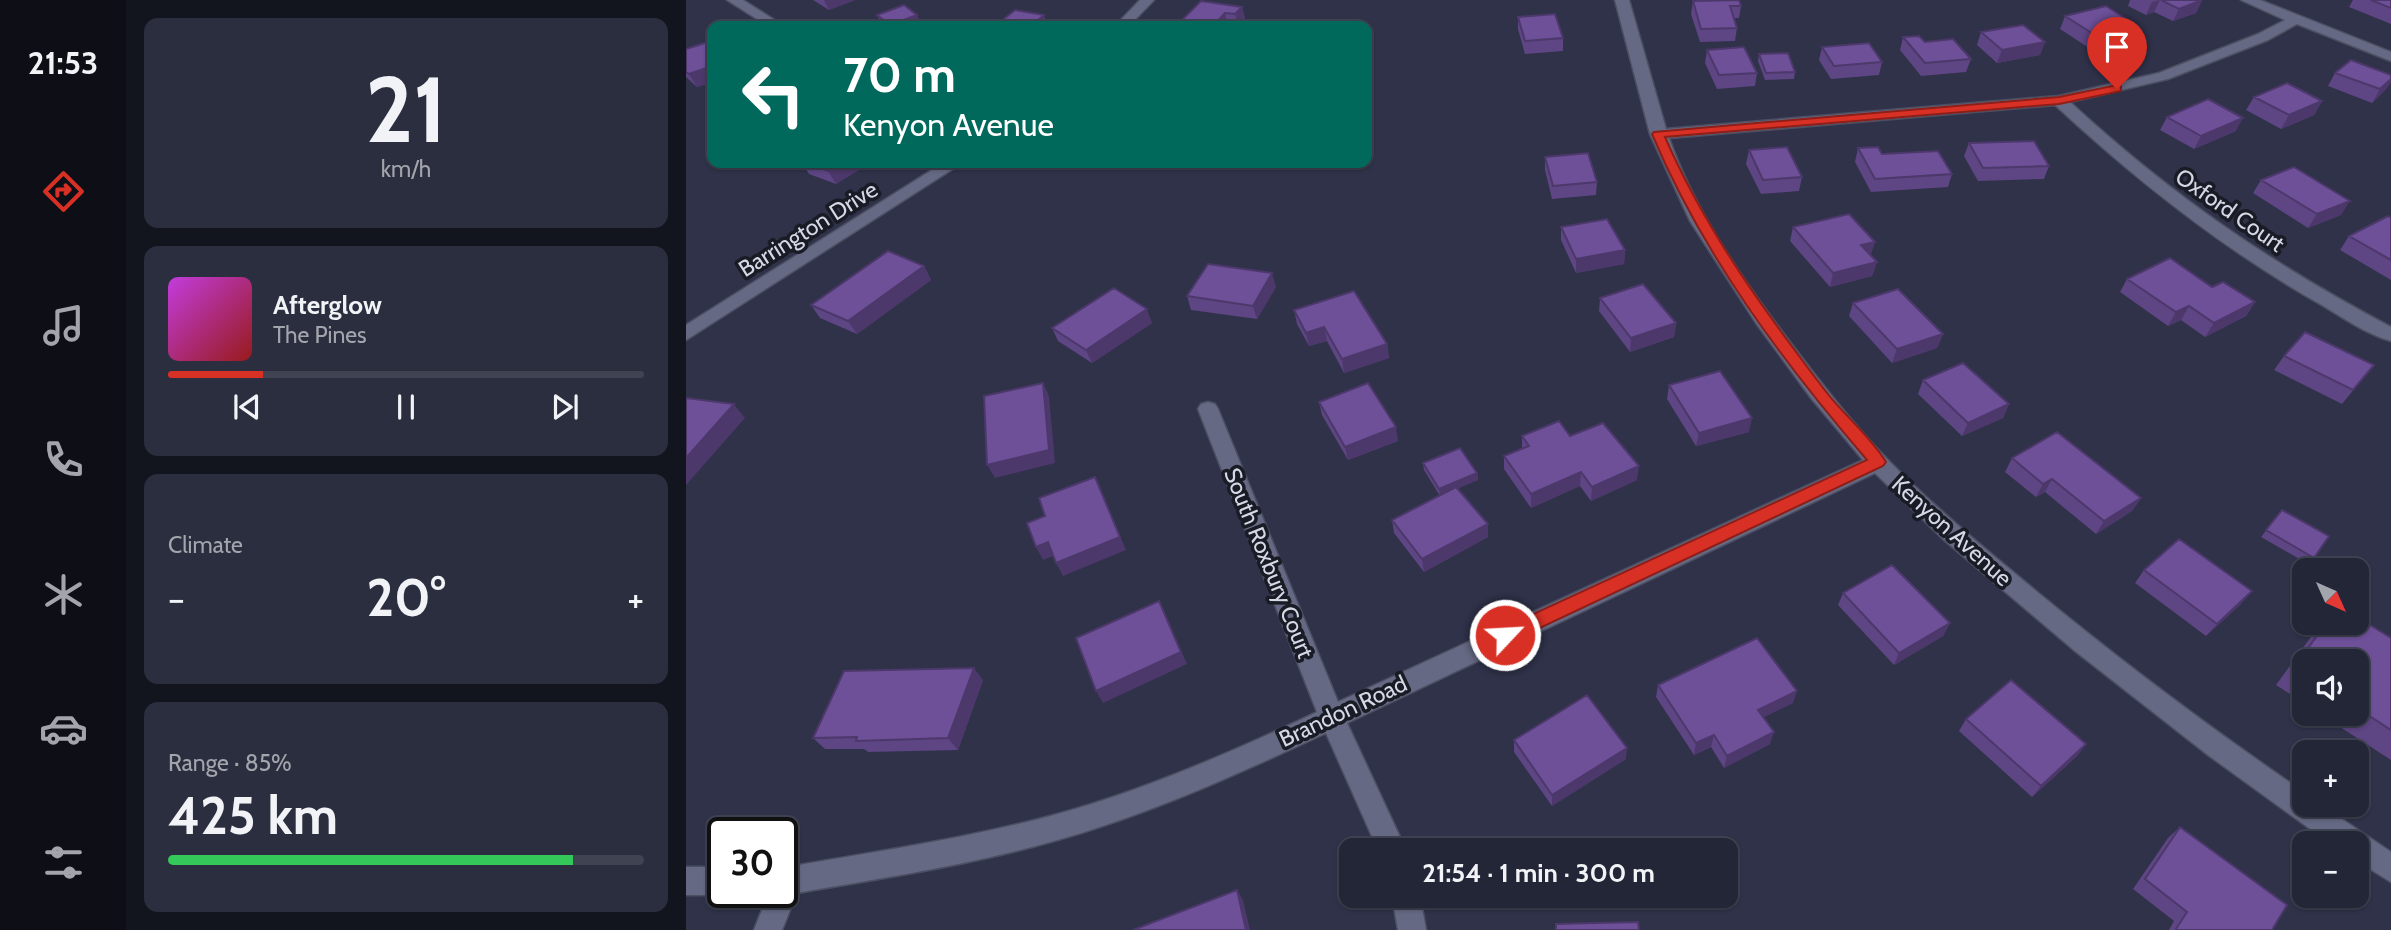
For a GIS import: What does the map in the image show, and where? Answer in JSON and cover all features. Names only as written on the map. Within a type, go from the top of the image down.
[{"type":"street","points":[[734,0],[769,21]]},
{"type":"street","points":[[1127,21],[1147,0]]},
{"type":"street","name":"Kenyon Avenue","points":[[1622,0],[1658,134],[1681,188],[1735,279],[1824,399],[1878,462],[1945,527],[2102,659],[2264,781],[2337,831]]},
{"type":"street","points":[[2248,0],[2391,57]]},
{"type":"street","points":[[1658,134],[2059,100],[2163,76],[2263,37],[2295,20]]},
{"type":"street","name":"Oxford Court","points":[[2059,100],[2153,184],[2198,218],[2284,276],[2391,335]]},
{"type":"street","name":"Barrington Drive","points":[[686,334],[946,168]]},
{"type":"street","name":"South Roxbury Court","points":[[1208,409],[1331,716],[1387,838]]},
{"type":"street","name":"Brandon Road","points":[[798,880],[978,846],[1054,828],[1173,788],[1254,754],[1878,462]]},
{"type":"street","name":"Kenyon Avenue","points":[[2369,853],[2391,868]]},
{"type":"street","points":[[686,881],[707,881]]},
{"type":"street","points":[[768,930],[776,908]]},
{"type":"street","points":[[1408,908],[1412,930]]},
{"type":"building","points":[[1739,0],[1741,6],[1730,6],[1737,28],[1701,29],[1693,1]]},
{"type":"building","points":[[2161,0],[2202,0],[2179,9]]},
{"type":"building","points":[[2371,0],[2391,0],[2391,8]]},
{"type":"building","points":[[1201,1],[1242,7],[1235,14],[1225,13],[1218,21],[1181,21]]},
{"type":"building","points":[[904,5],[917,15],[901,21],[885,21],[877,15]]},
{"type":"building","points":[[2106,6],[2136,25],[2095,35],[2065,16]]},
{"type":"building","points":[[1015,10],[1044,15],[1037,21],[1001,21]]},
{"type":"building","points":[[1555,14],[1563,38],[1525,41],[1518,17]]},
{"type":"building","points":[[2023,25],[2045,42],[2002,50],[1981,32]]},
{"type":"building","points":[[1919,36],[1925,42],[1953,39],[1971,59],[1925,63],[1903,37]]},
{"type":"building","points":[[707,42],[707,68],[689,74],[686,72],[686,49]]},
{"type":"building","points":[[1869,43],[1882,62],[1834,66],[1822,47]]},
{"type":"building","points":[[1744,47],[1757,73],[1719,75],[1707,50]]},
{"type":"building","points":[[1788,53],[1795,72],[1766,73],[1759,54]]},
{"type":"building","points":[[2351,60],[2391,75],[2391,79],[2380,89],[2335,73]]},
{"type":"building","points":[[2287,83],[2322,101],[2289,115],[2254,97]]},
{"type":"building","points":[[2208,99],[2243,118],[2201,136],[2167,117]]},
{"type":"building","points":[[2034,141],[2049,166],[1983,168],[1969,143]]},
{"type":"building","points":[[1787,147],[1802,177],[1763,180],[1749,150]]},
{"type":"building","points":[[1878,147],[1882,154],[1938,151],[1952,174],[1875,179],[1858,148]]},
{"type":"building","points":[[1588,153],[1597,182],[1553,186],[1545,157]]},
{"type":"building","points":[[2294,167],[2350,201],[2317,214],[2261,180]]},
{"type":"building","points":[[1849,214],[1875,242],[1861,245],[1877,262],[1833,273],[1793,227]]},
{"type":"building","points":[[2388,216],[2391,218],[2391,260],[2349,236]]},
{"type":"building","points":[[1607,219],[1625,250],[1576,259],[1561,227]]},
{"type":"building","points":[[888,251],[924,266],[848,321],[811,305]]},
{"type":"building","points":[[2170,258],[2212,287],[2223,282],[2255,302],[2214,323],[2189,306],[2176,312],[2127,279]]},
{"type":"building","points":[[1208,264],[1272,273],[1253,306],[1187,296]]},
{"type":"building","points":[[1643,284],[1676,323],[1631,338],[1600,298]]},
{"type":"building","points":[[1114,288],[1147,309],[1086,350],[1052,328]]},
{"type":"building","points":[[1898,289],[1943,334],[1897,349],[1853,303]]},
{"type":"building","points":[[1354,291],[1387,344],[1342,359],[1324,327],[1306,333],[1294,310]]},
{"type":"building","points":[[2305,332],[2374,365],[2353,390],[2284,356]]},
{"type":"building","points":[[1963,363],[2009,404],[1968,423],[1923,380]]},
{"type":"building","points":[[1720,371],[1752,418],[1699,433],[1669,385]]},
{"type":"building","points":[[1043,383],[1049,450],[987,465],[984,396]]},
{"type":"building","points":[[1368,383],[1396,427],[1345,447],[1319,402]]},
{"type":"building","points":[[686,398],[734,404],[686,458]]},
{"type":"building","points":[[1559,421],[1570,436],[1603,423],[1639,466],[1592,487],[1581,472],[1531,494],[1504,456],[1529,446],[1522,436]]},
{"type":"building","points":[[2057,432],[2141,498],[2104,521],[2052,479],[2043,484],[2012,458]]},
{"type":"building","points":[[1460,448],[1477,473],[1439,489],[1423,463]]},
{"type":"building","points":[[1095,477],[1120,537],[1056,563],[1048,542],[1036,547],[1027,523],[1045,516],[1039,498]]},
{"type":"building","points":[[1456,487],[1488,524],[1422,559],[1392,520]]},
{"type":"building","points":[[2282,510],[2329,536],[2314,558],[2266,530]]},
{"type":"building","points":[[2179,539],[2252,591],[2217,624],[2144,570]]},
{"type":"building","points":[[1892,565],[1950,623],[1899,653],[1843,593]]},
{"type":"building","points":[[1159,601],[1181,652],[1096,691],[1076,638]]},
{"type":"building","points":[[2370,625],[2391,638],[2391,730],[2369,716],[2369,649],[2308,649],[2317,635],[2370,635]]},
{"type":"building","points":[[1757,638],[1797,691],[1758,710],[1774,732],[1727,756],[1714,735],[1696,743],[1658,685]]},
{"type":"building","points":[[974,668],[948,738],[856,741],[857,737],[813,738],[844,671]]},
{"type":"building","points":[[2011,680],[2086,744],[2041,786],[1966,719]]},
{"type":"building","points":[[1587,695],[1627,748],[1552,795],[1514,740]]},
{"type":"building","points":[[2180,827],[2287,905],[2272,930],[2176,929],[2187,912],[2145,879]]},
{"type":"building","points":[[1237,890],[1246,930],[1133,930]]},
{"type":"building","points":[[1638,922],[1639,930],[1556,930],[1556,924]]},
{"type":"route","points":[[1505,635],[1878,462],[1824,399],[1735,279],[1681,188],[1658,134],[2059,100],[2117,89]]}]
